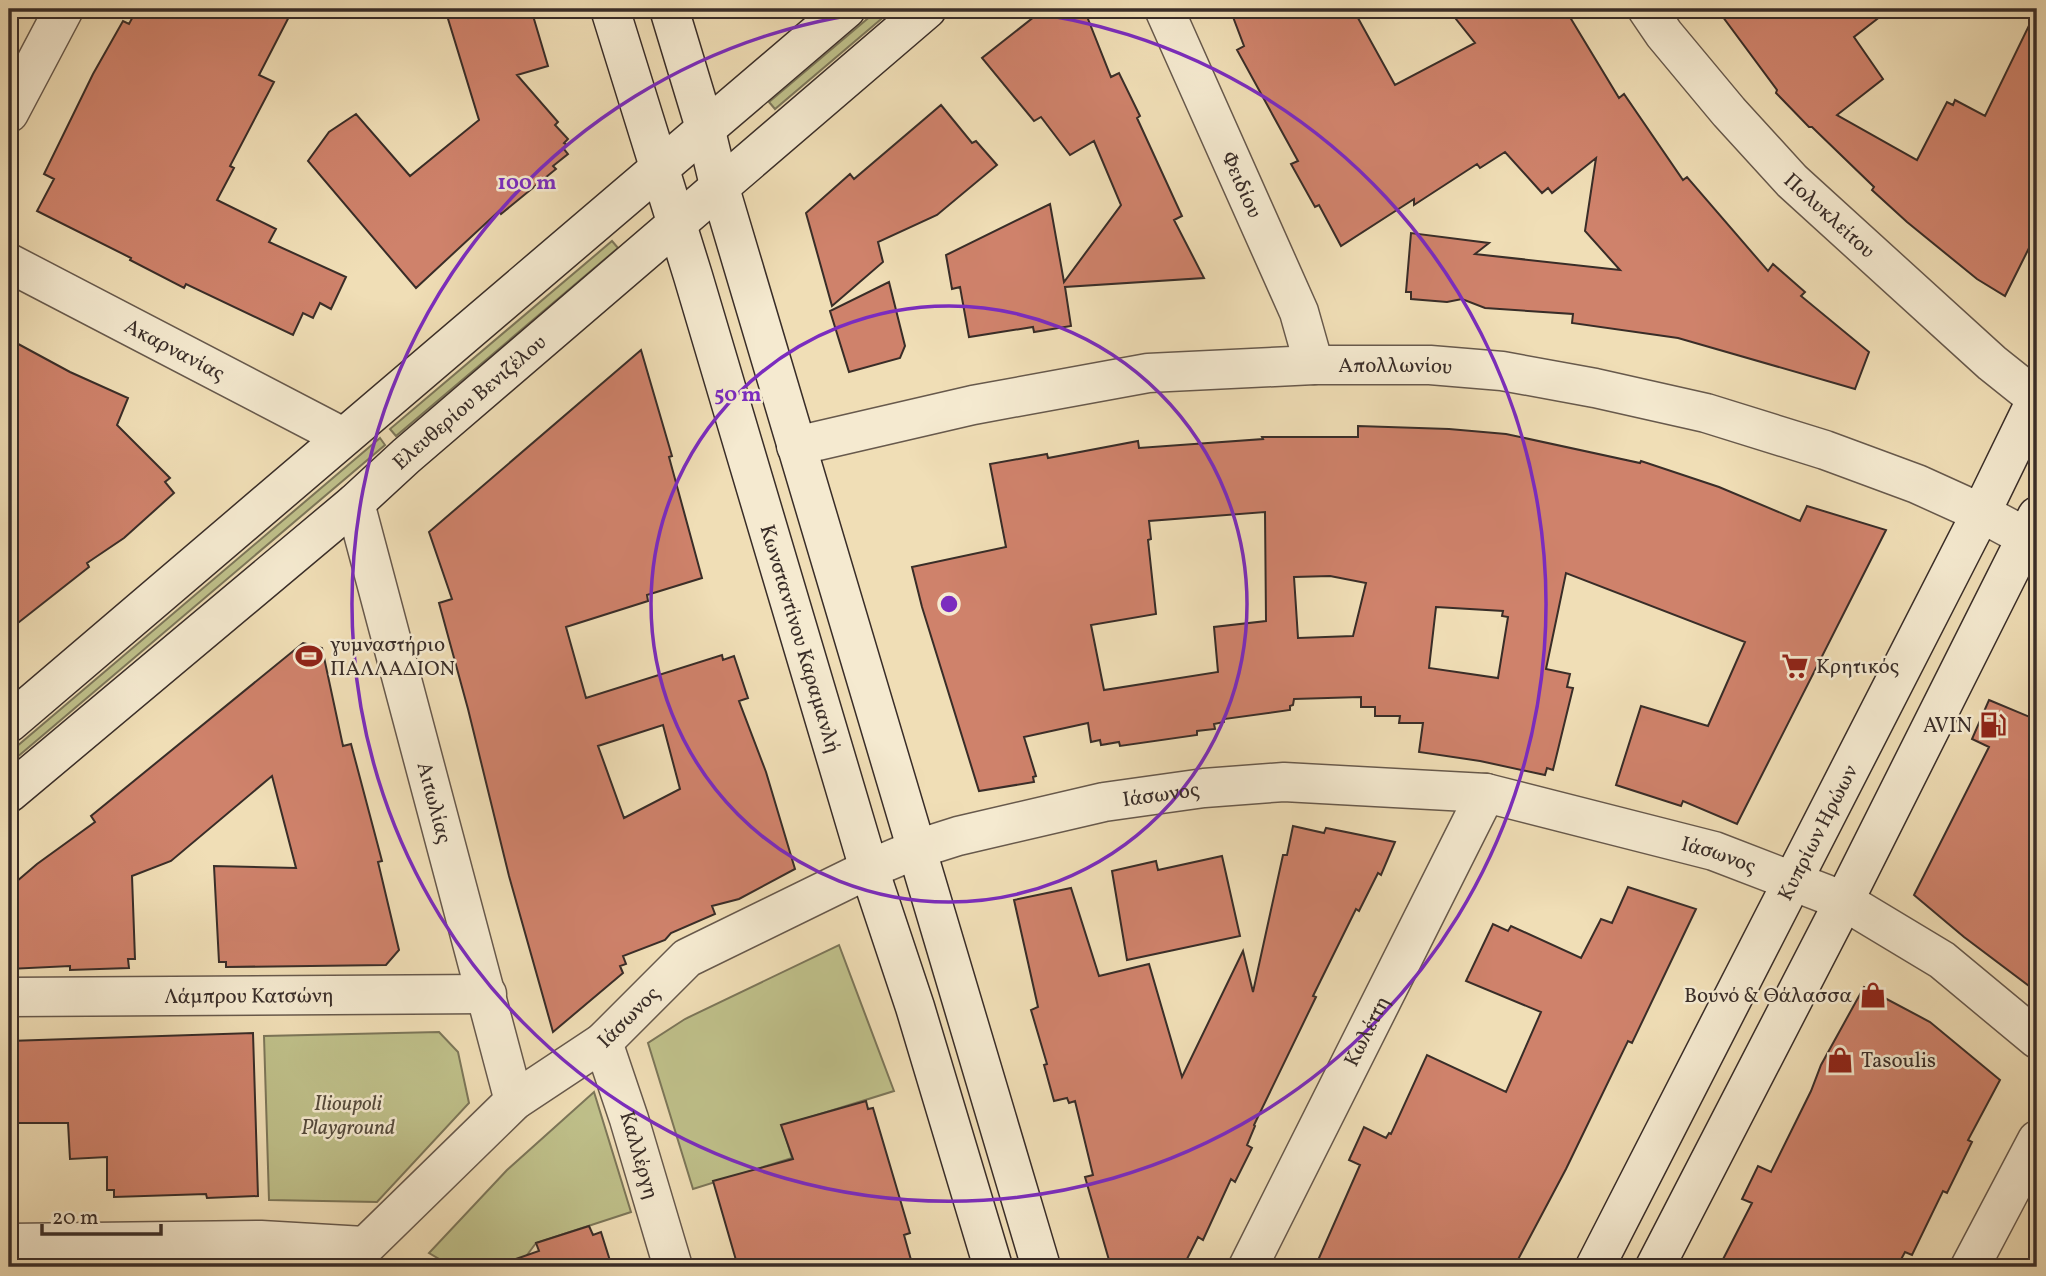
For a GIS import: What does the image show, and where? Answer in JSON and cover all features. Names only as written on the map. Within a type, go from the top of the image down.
[{"type":"street","name":"Κωνσταντίνου Καραμανλή","points":[[610,9],[677,224],[869,869],[915,1007],[993,1267]]},
{"type":"street","points":[[669,9],[796,446],[1041,1267]]},
{"type":"street","points":[[9,723],[846,9]]},
{"type":"street","name":"Ελευθερίου Βενιζέλου","points":[[9,793],[355,503],[405,456],[927,9]]},
{"type":"street","name":"Φειδίου","points":[[1164,9],[1299,312],[1314,365]]},
{"type":"street","name":"Πολυκλείτου","points":[[1647,9],[1672,44],[1792,181],[1992,363],[2037,398]]},
{"type":"street","points":[[9,113],[54,12]]},
{"type":"street","name":"Ακαρνανίας","points":[[9,263],[343,437]]},
{"type":"street","name":"Απολλωνίου","points":[[796,446],[973,405],[1148,373],[1314,365],[1430,365],[1502,371],[1595,388],[1706,413],[1825,450],[2034,532]]},
{"type":"street","name":"Κυπρίων Ηρώων","points":[[1595,1267],[1981,513],[2037,398]]},
{"type":"street","name":"Αιτωλίας","points":[[355,503],[514,1101]]},
{"type":"street","points":[[1655,1267],[2034,532]]},
{"type":"street","name":"Ιάσωνος","points":[[354,1256],[514,1101],[603,1042],[687,957],[869,869],[917,849],[958,836],[1104,802],[1204,788],[1284,782],[1486,793],[1714,850],[1844,901],[1942,960],[2037,1039]]},
{"type":"street","name":"Κωλέττη","points":[[1248,1267],[1486,793]]},
{"type":"street","name":"Λάμπρου Κατσώνη","points":[[9,997],[487,994]]},
{"type":"street","name":"Καλλέργη","points":[[603,1042],[673,1267]]},
{"type":"street","points":[[1970,1267],[2037,1140]]},
{"type":"street","points":[[9,1243],[261,1240],[354,1256]]},
{"type":"green space","points":[[879,9],[893,9],[775,109],[769,102]]},
{"type":"green space","points":[[612,241],[618,248],[396,436],[390,429]]},
{"type":"green space","points":[[380,438],[385,445],[9,764],[9,753]]},
{"type":"green space","points":[[839,945],[894,1091],[782,1126],[792,1158],[693,1189],[648,1043],[685,1019]]},
{"type":"green space","name":"Ilioupoli Playground","points":[[439,1032],[458,1052],[469,1103],[377,1202],[269,1200],[264,1036]]},
{"type":"green space","points":[[594,1092],[631,1212],[536,1243],[518,1267],[453,1267],[429,1253],[507,1170]]},
{"type":"building","points":[[137,9],[293,9],[259,75],[274,82],[230,166],[234,168],[217,200],[276,229],[269,242],[346,277],[331,309],[320,303],[313,318],[303,313],[293,335],[186,284],[184,288],[37,211],[54,179],[44,174],[93,74],[123,21],[129,24]]},
{"type":"building","points":[[445,9],[531,9],[548,66],[517,75],[558,122],[555,125],[568,139],[563,148],[568,154],[553,166],[556,169],[501,214],[499,211],[416,288],[308,161],[329,132],[356,114],[410,176],[479,120]]},
{"type":"building","points":[[1044,9],[1084,9],[1111,77],[1119,73],[1140,116],[1137,118],[1182,216],[1174,220],[1204,278],[1065,287],[1071,326],[1034,332],[1033,327],[969,337],[960,287],[952,289],[946,255],[1050,204],[1064,282],[1121,205],[1094,141],[1070,155],[1041,117],[1034,121],[982,58]]},
{"type":"building","points":[[1230,9],[1353,9],[1395,85],[1475,43],[1448,9],[1565,9],[1619,98],[1624,94],[1683,180],[1687,177],[1768,271],[1773,264],[1805,292],[1801,296],[1869,352],[1855,389],[1678,338],[1572,323],[1573,314],[1485,308],[1462,299],[1447,302],[1411,299],[1411,292],[1406,292],[1411,233],[1489,243],[1475,254],[1620,270],[1585,231],[1596,158],[1552,193],[1548,188],[1542,193],[1505,152],[1480,168],[1477,164],[1414,205],[1414,199],[1341,246],[1319,205],[1315,207],[1291,164],[1298,161],[1237,50],[1244,46]]},
{"type":"building","points":[[1717,9],[1890,9],[1854,37],[1883,79],[1837,115],[1917,160],[1947,102],[1953,105],[1955,100],[1985,116],[2037,9],[2037,232],[2005,296],[1977,279],[1872,190],[1874,187],[1776,93],[1777,90]]},
{"type":"building","points":[[941,105],[972,143],[976,141],[997,165],[937,215],[878,242],[883,262],[832,306],[806,213],[850,174],[854,179]]},
{"type":"building","points":[[889,282],[905,346],[900,358],[849,372],[830,311]]},
{"type":"building","points":[[9,339],[70,372],[128,398],[117,425],[170,478],[165,482],[174,493],[124,538],[87,563],[89,567],[9,630]]},
{"type":"building","points":[[641,350],[672,456],[669,457],[702,578],[647,595],[648,601],[566,627],[586,698],[722,655],[723,660],[734,656],[748,698],[739,701],[766,772],[795,869],[739,899],[712,906],[715,914],[671,933],[665,940],[623,956],[626,964],[620,966],[623,973],[553,1032],[509,876],[439,603],[452,599],[429,532]],"holes":[[[663,725],[680,789],[624,818],[598,746]]]},
{"type":"building","points":[[1358,426],[1506,434],[1640,463],[1641,461],[1719,487],[1800,521],[1807,506],[1886,530],[1737,824],[1683,801],[1681,806],[1616,785],[1641,706],[1708,726],[1745,642],[1566,573],[1546,669],[1570,674],[1567,687],[1573,688],[1553,770],[1547,768],[1545,775],[1480,761],[1419,752],[1423,723],[1399,723],[1400,716],[1375,716],[1375,707],[1361,707],[1361,697],[1294,699],[1290,710],[1224,719],[1224,722],[1214,724],[1215,729],[1197,731],[1197,735],[1120,746],[1119,742],[1101,745],[1100,740],[1091,742],[1088,723],[1024,737],[1036,776],[1033,777],[1034,782],[979,791],[912,567],[1006,547],[990,464],[1047,454],[1048,458],[1138,441],[1139,448],[1263,439],[1262,437],[1358,437]],"holes":[[[1265,512],[1266,621],[1214,627],[1218,672],[1104,690],[1091,625],[1156,614],[1148,540],[1151,539],[1149,521]],[[1330,576],[1366,583],[1353,636],[1298,638],[1294,577]],[[1436,607],[1503,611],[1502,616],[1508,617],[1498,678],[1429,668]]]},
{"type":"building","points":[[303,643],[322,648],[343,746],[351,744],[382,861],[378,862],[399,950],[386,965],[226,967],[226,962],[219,962],[214,866],[296,868],[272,776],[171,861],[132,876],[135,959],[128,959],[129,968],[70,970],[70,966],[9,969],[9,888],[95,822],[91,816]]},
{"type":"building","points":[[1989,700],[2037,720],[2037,992],[1914,895],[1989,747],[1972,739]]},
{"type":"building","points":[[1293,826],[1324,833],[1326,828],[1395,842],[1381,875],[1378,873],[1359,911],[1356,909],[1313,996],[1316,997],[1254,1125],[1247,1145],[1252,1148],[1235,1182],[1231,1179],[1203,1240],[1198,1237],[1183,1267],[1111,1267],[1085,1177],[1093,1175],[1075,1101],[1069,1103],[1067,1098],[1054,1101],[1044,1065],[1047,1064],[1031,1010],[1038,1007],[1014,900],[1071,888],[1099,976],[1149,964],[1182,1077],[1243,951],[1253,992],[1283,855],[1287,855]]},
{"type":"building","points":[[1222,856],[1240,936],[1127,960],[1112,871],[1156,861],[1158,870]]},
{"type":"building","points":[[1628,887],[1696,909],[1632,1043],[1628,1041],[1566,1169],[1514,1267],[1315,1267],[1360,1165],[1349,1160],[1364,1127],[1386,1138],[1391,1134],[1427,1055],[1506,1092],[1541,1012],[1466,981],[1493,924],[1508,931],[1511,926],[1581,958],[1601,919],[1612,923]]},
{"type":"building","points":[[1864,987],[1930,1022],[2000,1080],[1968,1140],[1972,1142],[1947,1193],[1943,1191],[1912,1255],[1905,1252],[1897,1267],[1719,1267],[1752,1203],[1742,1199],[1758,1166],[1771,1172],[1821,1065]]},
{"type":"building","points":[[253,1033],[258,1196],[207,1198],[206,1194],[114,1197],[114,1190],[107,1190],[107,1157],[70,1159],[68,1123],[9,1123],[9,1041]]},
{"type":"building","points":[[866,1101],[868,1109],[873,1108],[910,1233],[904,1235],[913,1267],[738,1267],[713,1181],[793,1159],[781,1125]]},
{"type":"building","points":[[589,1226],[593,1235],[601,1232],[612,1267],[514,1267],[513,1260],[539,1251],[536,1243]]},
{"type":"place","name":"γυμναστήριο ΠΑΛΛΑΔΙΟΝ","points":[[309,656]]},
{"type":"place","name":"Κρητικός","points":[[1795,666]]},
{"type":"place","name":"AVIN","points":[[1993,725]]},
{"type":"place","name":"Βουνό & Θάλασσα","points":[[1873,995]]},
{"type":"place","name":"Tasoulis","points":[[1840,1060]]}]
